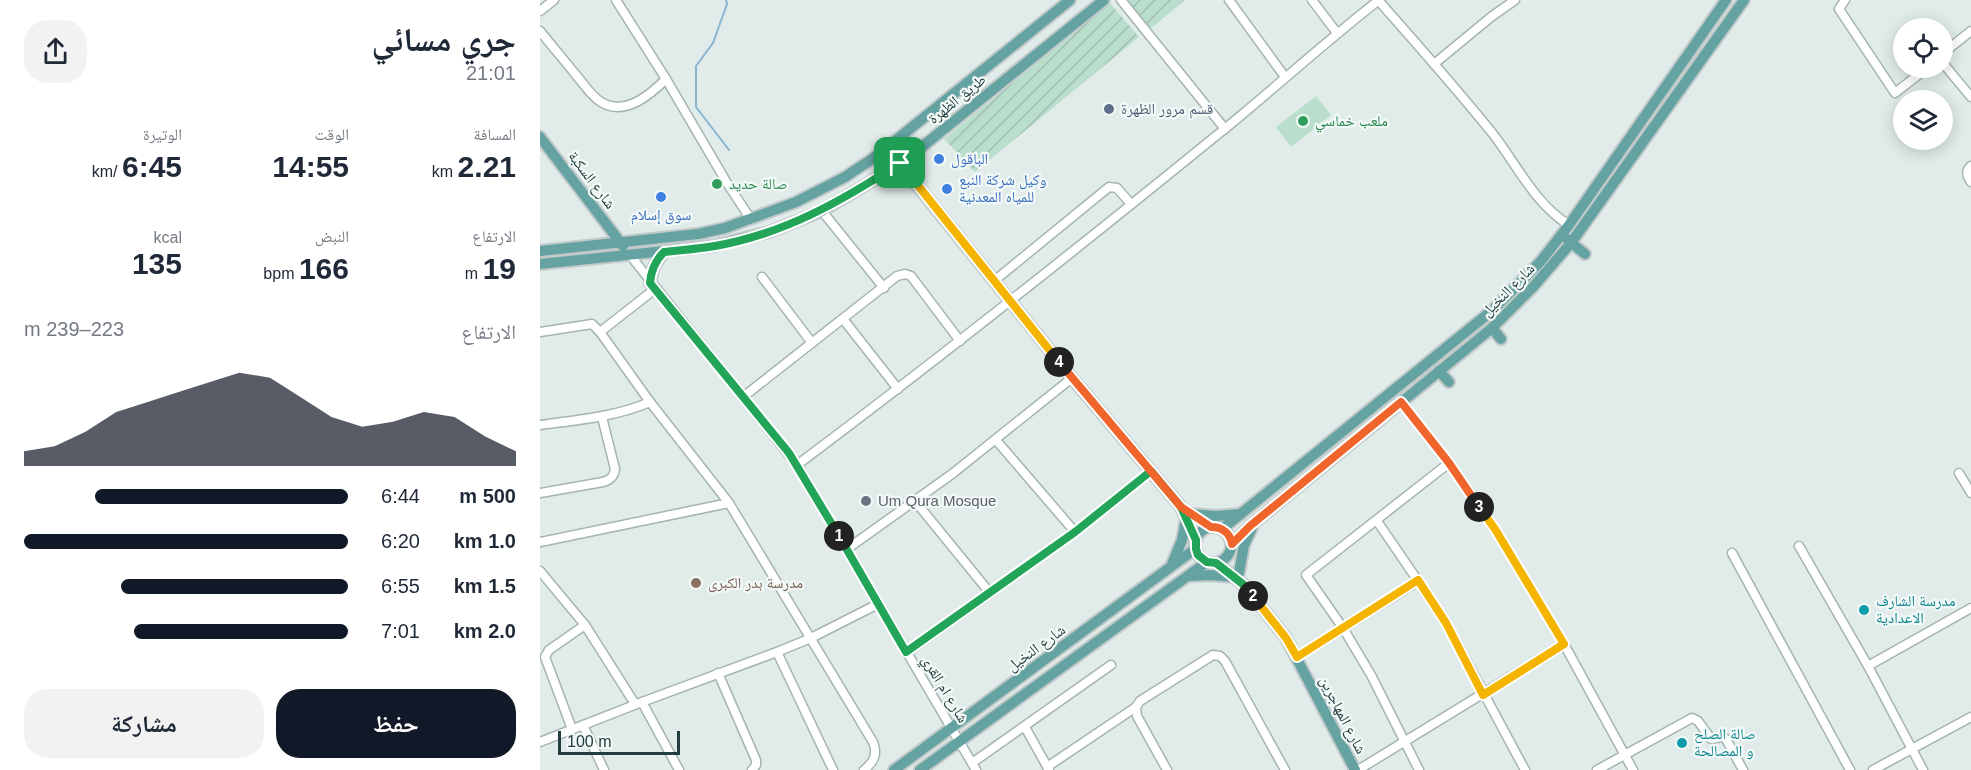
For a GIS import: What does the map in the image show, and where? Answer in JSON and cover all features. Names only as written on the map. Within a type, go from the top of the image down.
[{"type":"main road","name":"طريق الظهرة","points":[[540,251],[698,234],[725,228],[796,202],[845,177],[887,148],[1070,0]]},
{"type":"main road","name":"طريق الظهرة","points":[[540,264],[664,252],[735,242],[770,232],[822,211],[900,163],[1104,0]]},
{"type":"main road","points":[[1716,0],[1717,13]]},
{"type":"main road","name":"شارع النخيل","points":[[1216,528],[1242,514],[1494,309],[1541,261],[1562,235],[1726,0]]},
{"type":"main road","name":"شارع النخيل","points":[[1231,549],[1257,520],[1492,328],[1533,287],[1571,243],[1744,0]]},
{"type":"main road","points":[[1687,58],[1698,65]]},
{"type":"main road","name":"شارع السكبة","points":[[540,137],[620,242]]},
{"type":"main road","points":[[887,148],[1072,378],[1188,516],[1202,559],[1212,563],[1226,558],[1231,549],[1229,535],[1188,516]]},
{"type":"main road","points":[[1562,235],[1585,254]]},
{"type":"main road","name":"شارع ام القري","points":[[620,242],[630,255]]},
{"type":"main road","points":[[653,286],[654,266],[664,252]]},
{"type":"main road","points":[[1492,328],[1501,339]]},
{"type":"main road","points":[[1439,371],[1449,382]]},
{"type":"main road","points":[[1188,516],[1242,514]]},
{"type":"main road","points":[[1169,568],[1182,540],[1188,516]]},
{"type":"main road","points":[[1187,577],[1236,575],[1244,545],[1257,520]]},
{"type":"main road","points":[[1196,545],[1201,531],[1216,528]]},
{"type":"main road","name":"شارع النخيل","points":[[894,770],[1169,568],[1196,545]]},
{"type":"main road","name":"شارع المهاجرين","points":[[1231,549],[1236,575]]},
{"type":"main road","name":"شارع النخيل","points":[[920,770],[1187,577],[1212,563]]},
{"type":"main road","name":"شارع المهاجرين","points":[[1212,563],[1236,575],[1279,629],[1297,657],[1357,770]]},
{"type":"street","points":[[540,11],[554,0]]},
{"type":"street","points":[[615,0],[666,78],[750,218]]},
{"type":"street","points":[[1120,0],[1225,129]]},
{"type":"street","points":[[1229,0],[1285,77]]},
{"type":"street","points":[[1312,0],[1337,33]]},
{"type":"street","points":[[797,465],[960,341],[1225,129],[1379,0],[1496,139],[1540,200],[1551,212],[1569,225]]},
{"type":"street","points":[[1434,64],[1515,0]]},
{"type":"street","points":[[1845,0],[1839,9],[1895,93],[1914,78]]},
{"type":"street","points":[[540,31],[593,96],[607,105],[621,106],[636,103],[655,90],[666,78]]},
{"type":"street","points":[[1953,45],[1971,31]]},
{"type":"street","points":[[1953,75],[1971,97]]},
{"type":"street","points":[[1971,166],[1967,174],[1971,182]]},
{"type":"street","points":[[994,280],[1109,188],[1118,188],[1131,204]]},
{"type":"street","points":[[822,211],[884,288]]},
{"type":"street","name":"شارع ام القري","points":[[630,255],[797,465],[974,766]]},
{"type":"street","points":[[744,397],[900,274],[910,276],[960,341]]},
{"type":"street","points":[[762,277],[812,343]]},
{"type":"street","points":[[600,332],[653,286]]},
{"type":"street","points":[[843,319],[898,389]]},
{"type":"street","points":[[540,332],[592,324],[729,503],[873,742],[875,755],[871,764],[864,770]]},
{"type":"street","points":[[847,549],[996,440],[1072,378]]},
{"type":"street","points":[[540,425],[602,417],[650,402]]},
{"type":"street","points":[[1401,402],[1449,463],[1495,529],[1564,644],[1633,770]]},
{"type":"street","points":[[540,493],[610,479],[615,469],[602,417]]},
{"type":"street","points":[[996,440],[1075,532]]},
{"type":"street","points":[[1419,770],[1371,675],[1343,628],[1306,575],[1449,463]]},
{"type":"street","points":[[906,652],[1075,532],[1151,471]]},
{"type":"street","points":[[1959,473],[1971,493]]},
{"type":"street","points":[[915,501],[990,593]]},
{"type":"street","points":[[540,542],[729,503]]},
{"type":"street","points":[[1377,521],[1446,623],[1525,770]]},
{"type":"street","points":[[1799,546],[1868,666],[1923,770]]},
{"type":"street","points":[[1732,553],[1850,770]]},
{"type":"street","points":[[540,571],[585,625],[638,703],[679,770]]},
{"type":"street","points":[[1297,657],[1418,580]]},
{"type":"street","points":[[540,742],[777,652],[811,638],[878,604]]},
{"type":"street","points":[[1868,666],[1971,608]]},
{"type":"street","points":[[572,729],[545,657],[549,650],[585,625]]},
{"type":"street","points":[[1357,770],[1564,644]]},
{"type":"street","points":[[777,652],[833,770]]},
{"type":"street","points":[[1025,727],[1048,768],[1136,707],[1140,701],[1206,657],[1220,656],[1225,661],[1285,770]]},
{"type":"street","points":[[974,766],[1112,665]]},
{"type":"street","points":[[718,674],[756,760],[756,765],[752,770]]},
{"type":"street","points":[[1136,707],[1137,716],[1167,770]]},
{"type":"street","points":[[1873,770],[1971,717]]},
{"type":"street","points":[[1597,770],[1692,718],[1698,721],[1711,739],[1722,737],[1726,739],[1743,770]]},
{"type":"street","points":[[583,725],[604,770]]},
{"type":"green space","points":[[1126,0],[1185,0],[1150,29]]},
{"type":"green space","points":[[1110,3],[1139,37],[975,172],[944,139]]},
{"type":"green space","name":"ملعب خماسي","points":[[1316,96],[1331,115],[1291,147],[1276,127]]},
{"type":"waterway","points":[[726,0],[727,4],[713,43],[696,66],[696,107],[729,150]]},
{"type":"place","name":"قسم مرور الظهرة","points":[[1109,109]]},
{"type":"place","name":"ملعب خماسي","points":[[1303,121]]},
{"type":"place","name":"الباقول","points":[[939,159]]},
{"type":"place","name":"صالة حديد","points":[[717,184]]},
{"type":"place","name":"وكيل شركة النبع للمياه المعدنية","points":[[947,189]]},
{"type":"place","name":"سوق إسلام","points":[[661,197]]},
{"type":"place","name":"Um Qura Mosque","points":[[866,501]]},
{"type":"place","name":"مدرسة بدر الكبرى","points":[[696,583]]},
{"type":"place","name":"مدرسة الشارف الاعدادية","points":[[1864,610]]},
{"type":"place","name":"صالة الصلح و المصالحة","points":[[1682,743]]},
{"type":"route","points":[[900,163],[822,211],[770,232],[735,242],[664,252],[654,266],[650,283],[789,453],[906,652],[1075,532],[1151,471],[1181,507],[1196,540],[1198,555],[1207,562],[1216,563],[1244,585],[1273,620],[1297,657],[1418,580],[1446,623],[1483,695],[1564,644],[1495,529],[1449,463],[1401,402],[1250,526],[1232,544],[1229,535],[1222,529],[1211,527],[1181,507],[1164,487],[1151,471],[1072,378],[900,163]]}]
